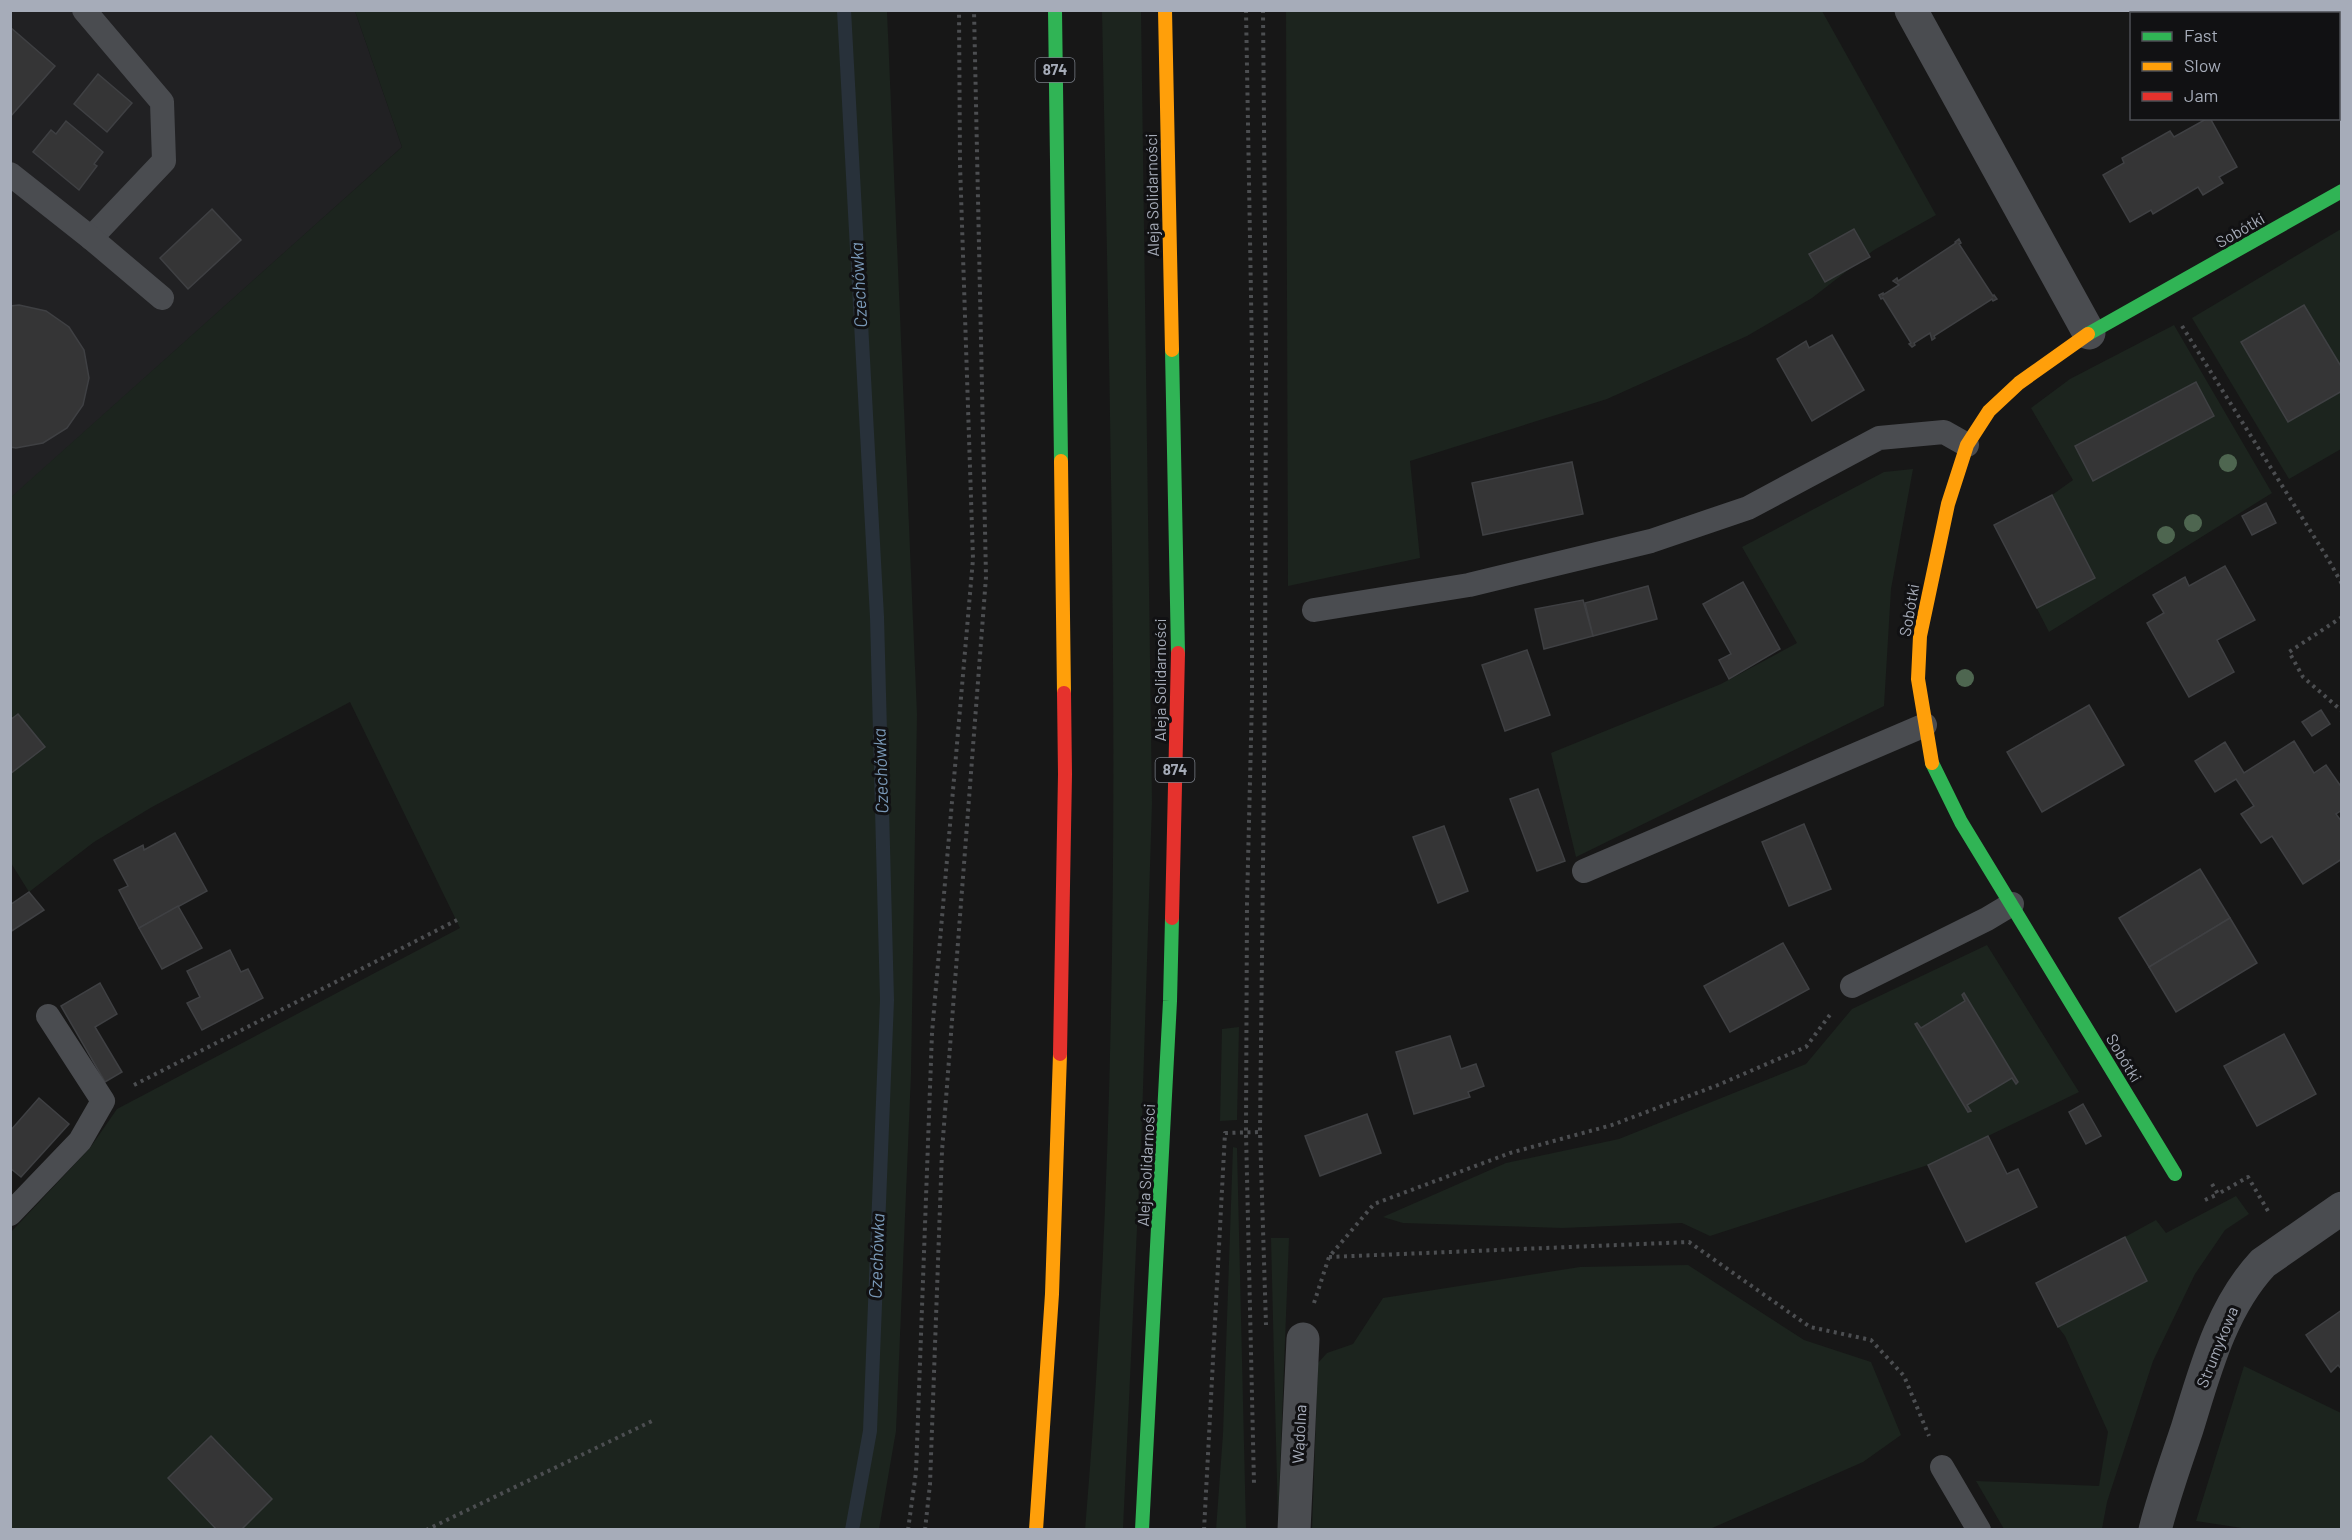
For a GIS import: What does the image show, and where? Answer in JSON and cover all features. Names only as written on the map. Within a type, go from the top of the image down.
[{"type":"main road","name":"874","points":[[1036,1530],[1052,1294],[1062,982],[1065,774],[1055,10]]},
{"type":"main road","name":"Aleja Solidarności","points":[[1142,1530],[1170,1001],[1178,663],[1165,10]]},
{"type":"main road","name":"Sobótki","points":[[2175,1174],[1961,822],[1932,764],[1918,679],[1920,636],[1948,504],[1967,445],[1989,411],[2019,383],[2089,333],[2342,191]]},
{"type":"street","points":[[1911,10],[2089,333]]},
{"type":"street","name":"Strumykowa","points":[[2155,1530],[2204,1375],[2232,1306],[2252,1275],[2263,1263],[2342,1208]]},
{"type":"street","name":"Wądolna","points":[[1294,1530],[1303,1338]]},
{"type":"lane","points":[[84,10],[162,102],[164,160],[120,204],[91,238]]},
{"type":"lane","points":[[10,174],[162,298]]},
{"type":"lane","points":[[1314,610],[1469,585],[1651,542],[1748,508],[1879,438],[1944,432],[1967,445]]},
{"type":"lane","points":[[1584,872],[1925,725]]},
{"type":"lane","points":[[1852,986],[1987,919],[2012,904]]},
{"type":"lane","points":[[10,1214],[80,1141],[103,1101],[48,1016]]},
{"type":"lane","points":[[1942,1467],[1979,1530]]},
{"type":"path","points":[[908,1530],[916,1472],[932,1033],[973,559],[960,164],[959,10]]},
{"type":"path","points":[[925,1530],[930,1484],[942,1151],[986,577],[975,10]]},
{"type":"path","points":[[1246,10],[1252,353],[1252,699],[1247,903],[1246,1133],[1254,1489]]},
{"type":"path","points":[[1263,10],[1266,687],[1260,1132],[1266,1336]]},
{"type":"path","points":[[2176,318],[2342,584]]},
{"type":"path","points":[[2342,617],[2289,652],[2303,677],[2342,711]]},
{"type":"path","points":[[103,1101],[457,920]]},
{"type":"path","points":[[1303,1338],[1329,1257],[1374,1204],[1510,1153],[1612,1125],[1718,1085],[1806,1047],[1852,986]]},
{"type":"path","points":[[1204,1530],[1225,1133],[1260,1132]]},
{"type":"path","points":[[2206,1174],[2218,1194]]},
{"type":"path","points":[[2196,1204],[2248,1177],[2265,1208]]},
{"type":"path","points":[[1329,1257],[1689,1242],[1810,1327],[1871,1340],[1904,1376],[1942,1467]]},
{"type":"path","points":[[426,1530],[652,1421]]},
{"type":"shaded area","points":[[11,11],[355,11],[402,147],[11,498]]},
{"type":"shaded area","points":[[355,11],[887,11],[917,714],[911,1074],[896,1431],[879,1529],[11,1529],[11,1232],[90,1148],[117,1109],[460,928],[350,702],[152,807],[94,842],[29,892],[11,863],[10,498],[402,147]]},
{"type":"shaded area","points":[[1102,11],[1141,11],[1152,803],[1142,1120],[1123,1529],[1085,1530],[1098,1340],[1107,1150],[1112,960],[1110,391]]},
{"type":"shaded area","points":[[1286,11],[1822,11],[1936,215],[1874,250],[1812,298],[1747,336],[1607,399],[1410,461],[1420,558],[1288,586]]},
{"type":"shaded area","points":[[2341,229],[2341,449],[2289,479],[2192,318]]},
{"type":"shaded area","points":[[2174,325],[2272,493],[2049,632],[1994,525],[2052,495],[2073,480],[2031,408],[2070,379]]},
{"type":"shaded area","points":[[1913,469],[1891,589],[1884,706],[1576,857],[1551,753],[1721,684],[1797,643],[1742,547],[1884,472]]},
{"type":"shaded area","points":[[1987,945],[2079,1092],[1928,1165],[1710,1236],[1682,1223],[1562,1228],[1403,1223],[1383,1217],[1506,1163],[1619,1139],[1806,1064],[1852,1009]]},
{"type":"shaded area","points":[[1239,1027],[1237,1120],[1220,1121],[1222,1029]]},
{"type":"shaded area","points":[[1233,1147],[1237,1148],[1246,1529],[1216,1530],[1223,1434]]},
{"type":"shaded area","points":[[2236,1196],[2249,1214],[2225,1230],[2195,1274],[2153,1361],[2107,1502],[2102,1529],[2004,1529],[1976,1481],[2099,1486],[2108,1432],[2065,1336],[2058,1327],[2147,1281],[2125,1237],[2156,1220],[2166,1233]]},
{"type":"shaded area","points":[[1271,1238],[1289,1238],[1278,1522]]},
{"type":"shaded area","points":[[1688,1265],[1804,1340],[1871,1362],[1901,1435],[1863,1462],[1710,1529],[1312,1530],[1318,1363],[1327,1353],[1353,1344],[1383,1298],[1580,1267]]},
{"type":"shaded area","points":[[2244,1366],[2341,1413],[2341,1529],[2255,1530],[2196,1521]]},
{"type":"building","points":[[10,27],[55,66],[10,117]]},
{"type":"building","points":[[2342,49],[2342,101],[2340,101],[2340,50]]},
{"type":"building","points":[[98,74],[132,103],[107,132],[74,104]]},
{"type":"building","points":[[2204,120],[2211,120],[2237,167],[2219,177],[2223,183],[2203,195],[2198,187],[2153,214],[2151,210],[2130,222],[2103,175],[2124,163],[2122,158],[2170,131],[2174,137]]},
{"type":"building","points":[[66,121],[103,152],[94,164],[97,166],[79,190],[33,152],[51,130],[56,134]]},
{"type":"building","points":[[212,209],[241,240],[188,289],[160,258]]},
{"type":"building","points":[[1854,229],[1870,257],[1825,282],[1809,254]]},
{"type":"building","points":[[1959,239],[1961,243],[1959,244],[1997,299],[1993,301],[1992,299],[1934,336],[1932,340],[1930,333],[1914,343],[1912,347],[1879,295],[1899,285],[1893,281],[1897,278],[1898,281]]},
{"type":"building","points":[[19,305],[46,311],[69,327],[84,350],[89,378],[83,405],[67,428],[43,443],[16,448],[10,447],[10,306]]},
{"type":"building","points":[[2304,305],[2342,368],[2342,391],[2288,422],[2241,342]]},
{"type":"building","points":[[1832,335],[1864,390],[1812,421],[1777,359],[1806,341],[1809,348]]},
{"type":"building","points":[[2196,382],[2214,416],[2093,481],[2075,446]]},
{"type":"building","points":[[1572,462],[1583,514],[1483,535],[1472,483]]},
{"type":"building","points":[[2052,495],[2095,578],[2037,608],[1994,525]]},
{"type":"building","points":[[2266,503],[2276,523],[2252,535],[2242,516]]},
{"type":"building","points":[[2225,566],[2255,620],[2217,640],[2234,672],[2189,697],[2147,623],[2164,613],[2153,595],[2185,577],[2189,586]]},
{"type":"building","points":[[1743,582],[1780,649],[1729,679],[1719,660],[1731,654],[1703,604]]},
{"type":"building","points":[[1648,586],[1657,619],[1593,636],[1585,603]]},
{"type":"building","points":[[1583,600],[1593,636],[1544,649],[1535,609]]},
{"type":"building","points":[[1527,650],[1550,715],[1505,731],[1482,665]]},
{"type":"building","points":[[2089,705],[2124,765],[2042,812],[2007,752]]},
{"type":"building","points":[[2321,710],[2330,724],[2312,736],[2302,722]]},
{"type":"building","points":[[18,714],[45,747],[10,774],[10,720]]},
{"type":"building","points":[[2294,741],[2314,773],[2326,765],[2342,788],[2342,810],[2336,814],[2342,822],[2342,859],[2303,884],[2272,836],[2261,843],[2241,814],[2254,806],[2236,779],[2215,792],[2195,761],[2225,742],[2244,773]]},
{"type":"building","points":[[1538,789],[1565,861],[1537,871],[1510,799]]},
{"type":"building","points":[[1804,824],[1831,889],[1789,906],[1762,842]]},
{"type":"building","points":[[1444,826],[1468,891],[1438,903],[1413,837]]},
{"type":"building","points":[[175,833],[207,891],[139,928],[119,890],[128,886],[114,860],[143,845],[144,850]]},
{"type":"building","points":[[2200,869],[2230,918],[2149,967],[2119,918]]},
{"type":"building","points":[[29,892],[44,910],[10,932],[10,905]]},
{"type":"building","points":[[178,906],[202,948],[162,969],[139,928]]},
{"type":"building","points":[[2230,918],[2257,963],[2176,1012],[2149,967]]},
{"type":"building","points":[[1783,943],[1809,989],[1730,1032],[1704,986]]},
{"type":"building","points":[[230,950],[241,972],[248,969],[263,998],[202,1030],[187,1003],[200,997],[187,971]]},
{"type":"building","points":[[100,983],[117,1014],[95,1027],[122,1072],[105,1082],[61,1006]]},
{"type":"building","points":[[1964,993],[2018,1082],[2016,1084],[2012,1078],[1967,1105],[1971,1111],[1968,1112],[1915,1024],[1917,1023],[1921,1028],[1965,1001],[1962,995]]},
{"type":"building","points":[[2284,1034],[2316,1094],[2257,1126],[2224,1066]]},
{"type":"building","points":[[1450,1036],[1461,1069],[1476,1064],[1484,1086],[1468,1092],[1470,1097],[1414,1114],[1396,1052]]},
{"type":"building","points":[[39,1098],[69,1124],[21,1177],[10,1168],[10,1131]]},
{"type":"building","points":[[2083,1104],[2101,1136],[2086,1144],[2069,1112]]},
{"type":"building","points":[[1367,1114],[1381,1153],[1320,1176],[1305,1136]]},
{"type":"building","points":[[1988,1136],[2007,1174],[2018,1169],[2037,1207],[1966,1242],[1928,1165]]},
{"type":"building","points":[[2125,1237],[2147,1281],[2058,1327],[2036,1283]]},
{"type":"building","points":[[2342,1310],[2342,1370],[2338,1365],[2331,1372],[2306,1335]]},
{"type":"building","points":[[211,1436],[272,1499],[241,1530],[217,1530],[168,1478]]},
{"type":"waterway","name":"Czechówka","points":[[844,10],[877,617],[887,1000],[870,1431],[852,1530]]},
{"type":"traffic: fast","points":[[1055,10],[1061,461]]},
{"type":"traffic: fast","points":[[2088,334],[2342,191]]},
{"type":"traffic: fast","points":[[1172,350],[1178,653]]},
{"type":"traffic: fast","points":[[1932,763],[1961,822],[2175,1174]]},
{"type":"traffic: fast","points":[[1142,1530],[1170,1001],[1172,918]]},
{"type":"traffic: slow","points":[[1165,10],[1172,350]]},
{"type":"traffic: slow","points":[[1932,763],[1918,679],[1920,636],[1948,504],[1967,445],[1989,411],[2019,383],[2088,334]]},
{"type":"traffic: slow","points":[[1061,461],[1064,693]]},
{"type":"traffic: slow","points":[[1036,1530],[1052,1294],[1060,1054]]},
{"type":"traffic: jam","points":[[1172,918],[1178,653]]},
{"type":"traffic: jam","points":[[1060,1054],[1065,774],[1064,693]]}]
